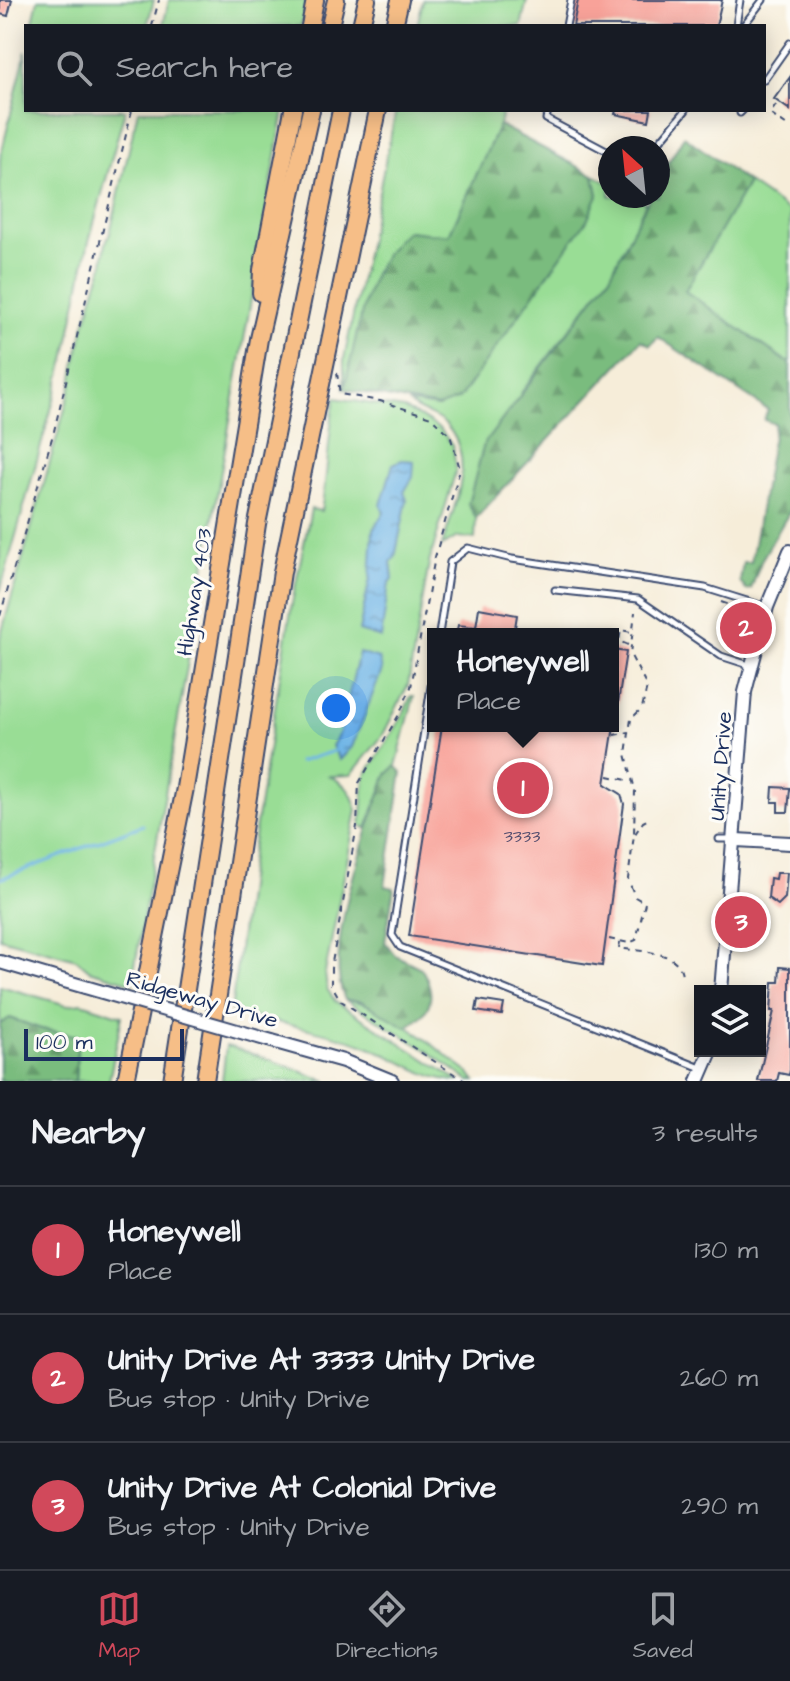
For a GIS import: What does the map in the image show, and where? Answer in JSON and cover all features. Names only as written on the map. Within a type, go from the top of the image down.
[{"type":"highway","points":[[310,24],[315,0]]},
{"type":"highway","points":[[330,24],[336,0]]},
{"type":"highway","points":[[361,24],[367,0]]},
{"type":"highway","points":[[394,24],[400,0]]},
{"type":"highway","points":[[259,339],[262,270],[293,112]]},
{"type":"highway","name":"Highway 403","points":[[126,1081],[185,788],[259,339],[311,112]]},
{"type":"highway","points":[[172,1081],[259,510],[341,112]]},
{"type":"highway","points":[[205,1081],[282,572],[378,112]]},
{"type":"street","name":"Unity Drive","points":[[722,985],[736,840],[745,692],[767,607],[790,551]]},
{"type":"street","points":[[736,840],[790,843]]},
{"type":"street","name":"Ridgeway Drive","points":[[0,962],[343,1061],[392,1081]]},
{"type":"lane","points":[[566,24],[571,0]]},
{"type":"lane","points":[[736,24],[740,0]]},
{"type":"lane","points":[[745,24],[763,0]]},
{"type":"lane","points":[[766,77],[790,43]]},
{"type":"lane","points":[[548,112],[546,119],[598,147]]},
{"type":"lane","points":[[664,136],[684,112]]},
{"type":"lane","points":[[440,628],[450,562],[468,548],[512,559],[679,582],[767,607]]},
{"type":"lane","points":[[555,590],[638,599],[721,656],[753,666]]},
{"type":"lane","points":[[427,712],[392,935],[400,947],[701,1075]]},
{"type":"lane","points":[[719,839],[736,840]]},
{"type":"path","points":[[153,24],[159,0]]},
{"type":"path","points":[[776,105],[770,114],[790,128]]},
{"type":"path","points":[[0,616],[54,431],[132,112]]},
{"type":"path","points":[[336,368],[340,394],[402,406],[439,423],[456,445],[460,469],[435,557],[411,687],[390,731],[359,783],[357,826],[334,944],[331,984],[341,1001],[465,1081]]},
{"type":"path","points":[[609,939],[636,940],[645,903],[635,897],[628,879],[634,835],[633,781],[626,759],[631,719],[642,708],[647,687],[630,654],[635,612]]},
{"type":"path","points":[[630,646],[619,641],[621,630],[632,632]]},
{"type":"path","points":[[614,735],[631,732]]},
{"type":"path","points":[[608,776],[633,781]]},
{"type":"path","points":[[634,835],[643,822],[651,818]]},
{"type":"path","points":[[621,941],[619,948],[673,958],[681,967],[682,977]]},
{"type":"green space","points":[[38,0],[154,0],[148,24],[32,24]]},
{"type":"green space","points":[[169,0],[307,0],[301,24],[163,24]]},
{"type":"green space","points":[[423,0],[527,0],[521,24],[417,24]]},
{"type":"green space","points":[[24,59],[24,112],[124,112],[88,245],[65,360],[0,592],[0,159]]},
{"type":"green space","points":[[138,112],[284,112],[132,983],[89,970],[76,959],[0,938],[0,638],[72,384]]},
{"type":"green space","points":[[396,112],[502,112],[449,236],[407,231],[375,271],[344,389],[344,359]]},
{"type":"green space","points":[[499,125],[594,175],[598,195],[587,220],[459,399],[438,407],[344,389],[371,283],[392,246],[407,231],[449,235]]},
{"type":"green space","points":[[684,136],[748,183],[685,291],[790,364],[790,511],[762,559],[751,589],[746,590],[740,582],[743,562],[751,562],[775,424],[764,420],[768,410],[658,337],[650,345],[641,340],[476,518],[468,504],[484,444],[610,276],[644,208],[670,208],[670,160]]},
{"type":"green space","points":[[748,183],[790,212],[790,364],[683,290]]},
{"type":"green space","points":[[598,195],[598,208],[644,208],[610,276],[521,393],[476,518],[475,539],[458,537],[442,546],[457,500],[462,469],[460,453],[446,425],[409,403],[438,407]]},
{"type":"green space","points":[[335,398],[404,409],[423,418],[441,430],[453,447],[456,470],[429,563],[408,685],[383,735],[351,775],[330,776],[348,789],[357,810],[325,973],[327,989],[335,1001],[459,1081],[434,1077],[346,1039],[231,1011],[251,856],[292,603],[311,509],[321,511]]},
{"type":"green space","points":[[411,696],[414,696],[396,766],[387,774],[367,828],[361,826],[365,777],[402,717]]},
{"type":"green space","points":[[396,766],[402,772],[385,886],[394,888],[385,942],[395,955],[421,968],[430,994],[427,1009],[406,1027],[361,1001],[345,1000],[339,978],[339,951],[350,887],[387,774]]},
{"type":"green space","points":[[0,986],[67,1005],[82,1003],[122,1016],[109,1081],[75,1081],[78,1036],[41,1029],[10,1018],[0,1024]]},
{"type":"green space","points":[[345,1000],[361,1003],[393,1017],[468,1072],[475,1081],[469,1081],[428,1051]]},
{"type":"green space","points":[[10,1018],[41,1029],[78,1036],[75,1081],[0,1081],[0,1024]]},
{"type":"green space","points":[[226,1046],[264,1058],[327,1081],[222,1081]]},
{"type":"water","points":[[402,460],[414,461],[413,477],[404,492],[407,500],[395,557],[391,562],[393,579],[389,583],[381,638],[359,631],[370,578],[373,530],[384,512],[381,505],[393,464]]},
{"type":"water","points":[[359,653],[379,659],[382,670],[352,747],[340,760],[332,746],[340,732]]},
{"type":"building","points":[[0,0],[12,0],[8,16],[0,14]]},
{"type":"building","points":[[578,0],[722,0],[716,24],[573,24]]},
{"type":"building","points":[[790,77],[790,110],[774,99]]},
{"type":"building","points":[[616,112],[651,112],[649,121]]},
{"type":"building","points":[[479,608],[517,615],[515,628],[457,628],[458,625],[476,627]]},
{"type":"building","points":[[619,651],[626,652],[619,697]]},
{"type":"building","points":[[441,732],[613,732],[605,784],[621,794],[624,804],[602,966],[409,936]]},
{"type":"building","points":[[773,787],[790,788],[788,812],[778,812],[778,802],[772,802]]},
{"type":"building","points":[[776,873],[787,873],[785,898],[778,905],[768,898],[770,878],[775,879]]},
{"type":"building","points":[[780,967],[790,968],[789,1075],[779,1073],[777,1081],[758,1081],[766,1057],[774,1011],[771,1011],[773,982],[779,982]]},
{"type":"building","points":[[478,1000],[504,1004],[502,1015],[476,1011]]},
{"type":"waterway","points":[[299,762],[337,750]]},
{"type":"waterway","points":[[0,879],[143,825]]},
{"type":"place","name":"Unity Drive At 3333 Unity Drive","points":[[746,628]]},
{"type":"place","name":"Honeywell","points":[[523,788]]},
{"type":"place","name":"Unity Drive At Colonial Drive","points":[[741,922]]}]
